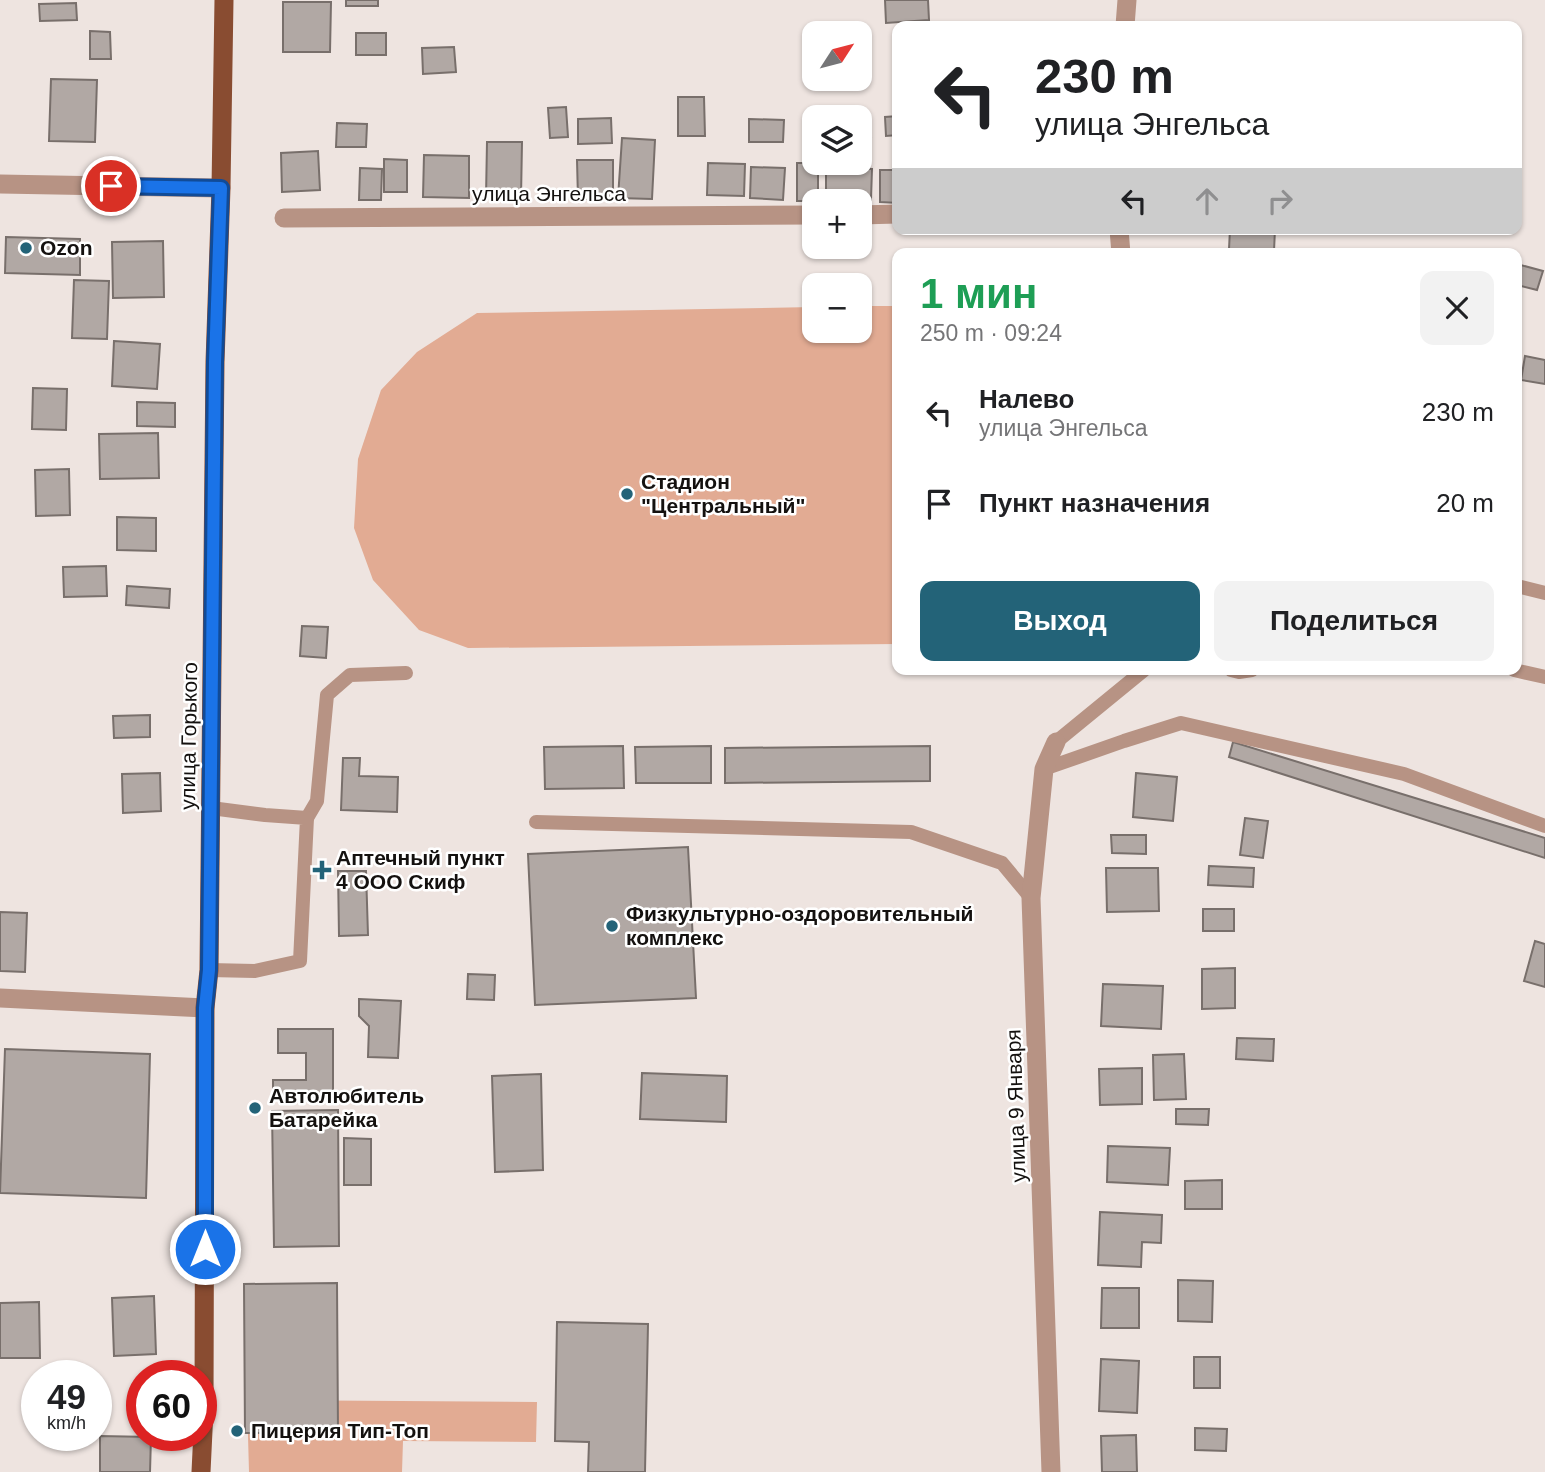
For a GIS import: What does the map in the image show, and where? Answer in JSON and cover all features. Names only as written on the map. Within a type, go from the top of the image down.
[{"type":"main road","name":"улица Горького","points":[[201,1472],[204,1409],[205,1008],[209,970],[215,362],[224,0]]},
{"type":"street","points":[[1125,21],[1127,0]]},
{"type":"street","points":[[0,184],[221,188]]},
{"type":"street","name":"улица Энгельса","points":[[284,218],[802,215]]},
{"type":"street","points":[[872,215],[892,215]]},
{"type":"street","name":"улица 9 Января","points":[[1051,1472],[1031,898],[1044,769],[1056,742]]},
{"type":"street","points":[[0,998],[205,1008]]},
{"type":"lane","points":[[1522,587],[1545,593]]},
{"type":"lane","points":[[1522,672],[1545,677]]},
{"type":"lane","points":[[209,970],[255,971],[300,961],[307,818],[317,801],[327,695],[350,675],[406,673]]},
{"type":"lane","points":[[1056,742],[1138,675]]},
{"type":"lane","points":[[1044,769],[1181,723],[1404,774],[1545,826]]},
{"type":"lane","points":[[211,808],[307,818]]},
{"type":"lane","points":[[536,822],[911,832],[1002,863],[1031,898]]},
{"type":"shaded area","name":"Стадион \"Центральный\"","points":[[872,306],[892,306],[892,644],[468,648],[419,630],[373,580],[354,528],[358,459],[381,390],[417,352],[477,313],[802,307],[802,343],[872,343]]},
{"type":"shaded area","points":[[247,1400],[537,1402],[536,1442],[403,1441],[402,1472],[249,1472]]},
{"type":"building","points":[[346,0],[378,0],[378,6],[346,6]]},
{"type":"building","points":[[885,0],[928,0],[929,20],[886,23]]},
{"type":"building","points":[[283,2],[331,2],[330,52],[283,52]]},
{"type":"building","points":[[76,3],[77,20],[40,21],[39,4]]},
{"type":"building","points":[[90,31],[110,32],[111,59],[90,59]]},
{"type":"building","points":[[356,33],[386,33],[386,55],[356,55]]},
{"type":"building","points":[[454,47],[456,72],[423,74],[422,48]]},
{"type":"building","points":[[51,79],[97,80],[95,142],[49,141]]},
{"type":"building","points":[[678,97],[704,97],[705,136],[678,136]]},
{"type":"building","points":[[566,107],[568,137],[550,138],[548,108]]},
{"type":"building","points":[[892,116],[892,136],[886,136],[885,117]]},
{"type":"building","points":[[611,118],[612,143],[578,144],[578,119]]},
{"type":"building","points":[[749,119],[784,120],[783,142],[749,142]]},
{"type":"building","points":[[337,123],[367,124],[366,147],[336,147]]},
{"type":"building","points":[[622,138],[655,140],[652,199],[618,198]]},
{"type":"building","points":[[487,142],[522,142],[521,198],[486,197]]},
{"type":"building","points":[[318,151],[320,190],[282,192],[281,153]]},
{"type":"building","points":[[424,155],[469,156],[469,198],[423,197]]},
{"type":"building","points":[[384,159],[407,160],[407,192],[384,192]]},
{"type":"building","points":[[577,160],[613,160],[613,199],[578,199]]},
{"type":"building","points":[[708,163],[745,164],[744,196],[707,195]]},
{"type":"building","points":[[797,163],[802,163],[802,175],[818,175],[818,189],[802,189],[802,201],[797,201]]},
{"type":"building","points":[[751,167],[785,168],[783,200],[750,198]]},
{"type":"building","points":[[360,168],[382,169],[381,200],[359,200]]},
{"type":"building","points":[[880,170],[892,170],[892,203],[880,202]]},
{"type":"building","points":[[826,175],[872,175],[871,189],[826,189]]},
{"type":"building","points":[[1230,235],[1275,235],[1274,248],[1229,248]]},
{"type":"building","points":[[6,237],[80,239],[80,275],[5,273]]},
{"type":"building","points":[[163,241],[164,297],[113,298],[112,242]]},
{"type":"building","points":[[1522,265],[1543,271],[1537,290],[1522,286]]},
{"type":"building","points":[[74,280],[109,281],[107,339],[72,338]]},
{"type":"building","points":[[114,341],[160,344],[157,389],[112,386]]},
{"type":"building","points":[[1525,356],[1545,360],[1545,384],[1522,380]]},
{"type":"building","points":[[33,388],[67,389],[66,430],[32,429]]},
{"type":"building","points":[[137,402],[175,403],[175,427],[137,426]]},
{"type":"building","points":[[158,433],[159,478],[100,479],[99,434]]},
{"type":"building","points":[[69,469],[70,515],[36,516],[35,470]]},
{"type":"building","points":[[117,517],[156,518],[156,551],[117,550]]},
{"type":"building","points":[[106,566],[107,596],[64,597],[63,567]]},
{"type":"building","points":[[127,586],[170,589],[169,608],[126,605]]},
{"type":"building","points":[[302,626],[328,627],[326,658],[300,656]]},
{"type":"building","points":[[150,715],[150,737],[114,738],[113,716]]},
{"type":"building","points":[[1233,742],[1545,838],[1545,858],[1229,757]]},
{"type":"building","points":[[623,746],[624,788],[545,789],[544,747]]},
{"type":"building","points":[[711,746],[711,783],[636,783],[635,747]]},
{"type":"building","points":[[930,746],[930,781],[725,783],[725,748]]},
{"type":"building","points":[[343,758],[360,758],[359,776],[398,777],[397,812],[341,810]]},
{"type":"building","points":[[160,773],[161,811],[123,813],[122,774]]},
{"type":"building","points":[[1136,773],[1177,777],[1173,821],[1133,817]]},
{"type":"building","points":[[1245,818],[1268,821],[1263,858],[1240,855]]},
{"type":"building","points":[[1111,835],[1146,835],[1146,854],[1112,853]]},
{"type":"building","name":"Физкультурно-оздоровительный комплекс","points":[[688,847],[696,998],[535,1005],[528,854]]},
{"type":"building","points":[[1209,866],[1254,868],[1253,887],[1208,885]]},
{"type":"building","points":[[1106,868],[1158,868],[1159,911],[1107,912]]},
{"type":"building","points":[[338,871],[366,871],[368,935],[339,936]]},
{"type":"building","points":[[1203,909],[1234,909],[1234,931],[1203,931]]},
{"type":"building","points":[[0,912],[27,913],[25,972],[0,971]]},
{"type":"building","points":[[1535,941],[1545,944],[1545,987],[1524,981]]},
{"type":"building","points":[[1235,968],[1235,1008],[1202,1009],[1202,969]]},
{"type":"building","points":[[468,974],[495,975],[494,1000],[467,999]]},
{"type":"building","points":[[1103,984],[1163,986],[1161,1029],[1101,1026]]},
{"type":"building","points":[[359,999],[401,1001],[398,1058],[368,1057],[369,1026],[359,1016]]},
{"type":"building","points":[[278,1029],[333,1029],[333,1097],[273,1098],[273,1080],[306,1080],[306,1053],[278,1053]]},
{"type":"building","points":[[1237,1038],[1274,1039],[1273,1061],[1236,1059]]},
{"type":"building","points":[[5,1049],[150,1054],[146,1198],[0,1193]]},
{"type":"building","points":[[1184,1054],[1186,1099],[1154,1100],[1153,1055]]},
{"type":"building","points":[[1142,1068],[1142,1104],[1100,1105],[1099,1069]]},
{"type":"building","points":[[642,1073],[727,1076],[726,1122],[640,1119]]},
{"type":"building","points":[[541,1074],[543,1170],[495,1172],[492,1076]]},
{"type":"building","points":[[1176,1109],[1209,1109],[1208,1125],[1176,1124]]},
{"type":"building","points":[[338,1110],[339,1246],[274,1247],[272,1111]]},
{"type":"building","points":[[344,1138],[371,1139],[371,1185],[344,1185]]},
{"type":"building","points":[[1108,1146],[1170,1148],[1168,1185],[1107,1182]]},
{"type":"building","points":[[1222,1180],[1222,1209],[1185,1209],[1185,1181]]},
{"type":"building","points":[[1100,1212],[1162,1215],[1161,1243],[1142,1242],[1141,1267],[1098,1265]]},
{"type":"building","points":[[1178,1280],[1213,1281],[1212,1322],[1178,1321]]},
{"type":"building","points":[[337,1283],[338,1433],[245,1433],[244,1284]]},
{"type":"building","points":[[1102,1288],[1139,1288],[1139,1328],[1101,1328]]},
{"type":"building","points":[[154,1296],[156,1354],[114,1356],[112,1298]]},
{"type":"building","points":[[39,1302],[40,1358],[0,1358],[0,1303]]},
{"type":"building","points":[[557,1322],[648,1324],[645,1472],[588,1472],[589,1442],[555,1441]]},
{"type":"building","points":[[1194,1357],[1220,1357],[1220,1388],[1194,1388]]},
{"type":"building","points":[[1101,1359],[1139,1361],[1137,1413],[1099,1411]]},
{"type":"building","points":[[1195,1428],[1227,1429],[1226,1451],[1195,1450]]},
{"type":"building","points":[[1136,1435],[1137,1472],[1102,1472],[1101,1436]]},
{"type":"building","points":[[112,1436],[126,1437],[126,1451],[151,1451],[150,1472],[100,1472],[100,1451],[112,1451]]},
{"type":"place","name":"Ozon","points":[[26,248]]},
{"type":"place","name":"Стадион \"Центральный\"","points":[[627,494]]},
{"type":"place","name":"Аптечный пункт 4 ООО Скиф","points":[[322,870]]},
{"type":"place","name":"Физкультурно-оздоровительный комплекс","points":[[612,926]]},
{"type":"place","name":"Автолюбитель Батарейка","points":[[255,1108]]},
{"type":"place","name":"Пицерия Тип-Топ","points":[[237,1431]]},
{"type":"route","points":[[111,186],[221,188],[215,362],[209,970],[205,1008],[205,1249]]}]
